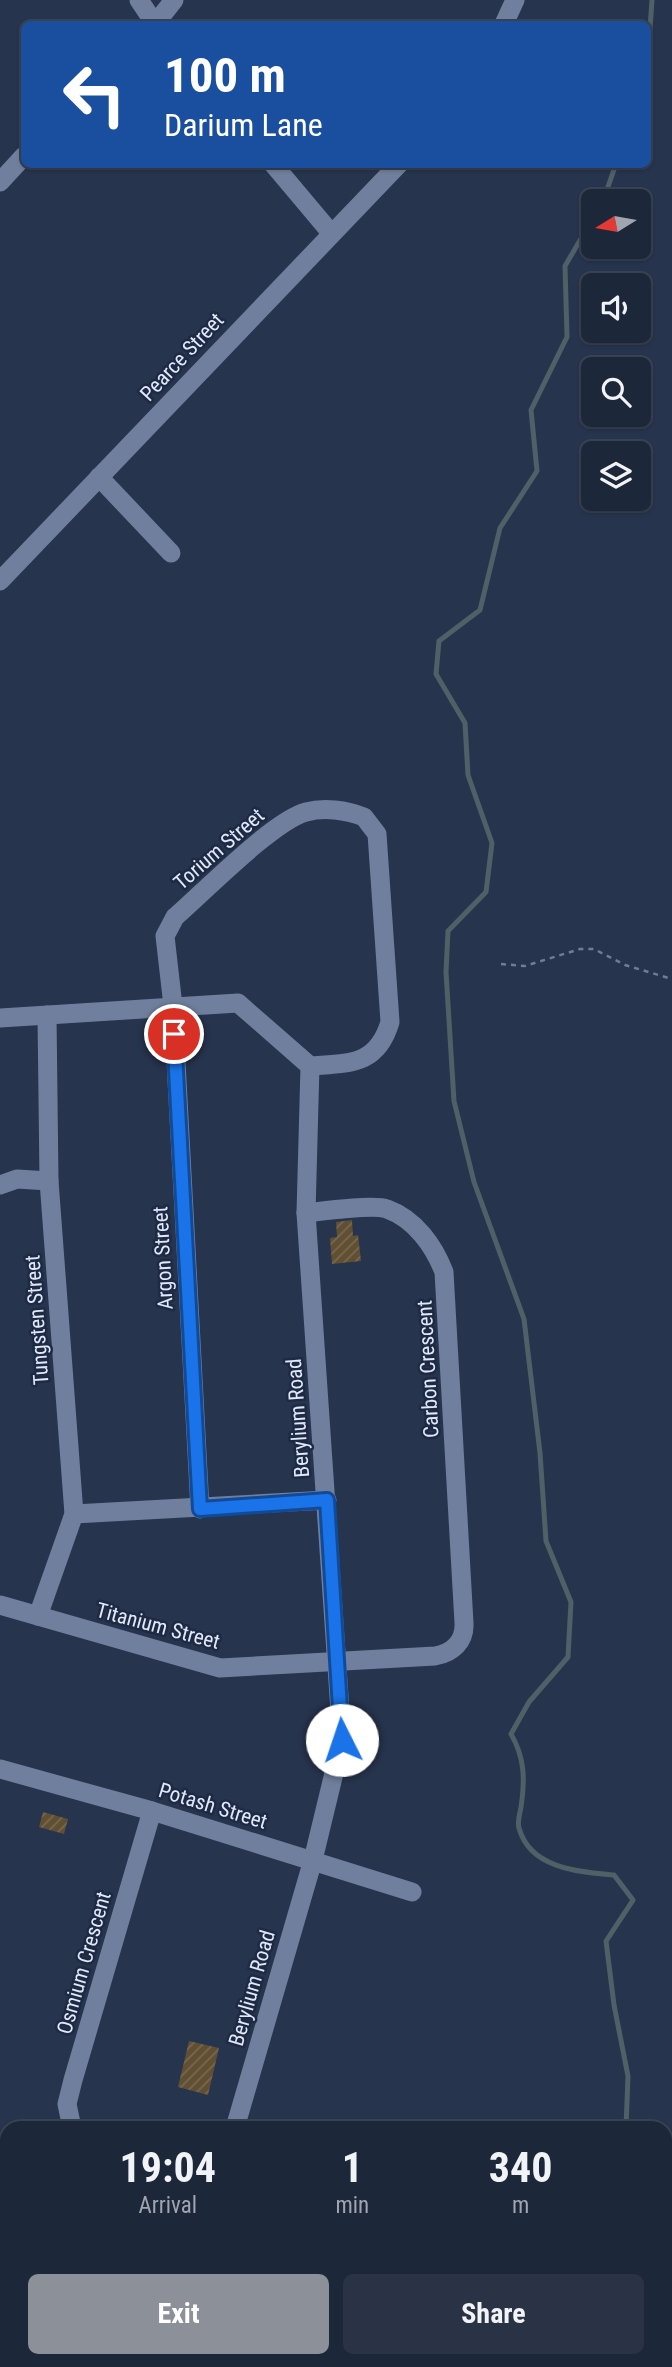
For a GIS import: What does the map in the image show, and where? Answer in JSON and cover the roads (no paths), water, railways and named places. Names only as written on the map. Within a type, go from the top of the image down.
[{"type":"street","points":[[139,0],[153,21]]},
{"type":"street","points":[[157,21],[174,0]]},
{"type":"street","points":[[505,21],[515,0]]},
{"type":"street","points":[[0,182],[21,159]]},
{"type":"street","points":[[277,168],[331,233]]},
{"type":"street","name":"Pearce Street","points":[[0,582],[395,168]]},
{"type":"street","points":[[99,477],[171,553]]},
{"type":"street","name":"Torium Street","points":[[173,1006],[165,936],[170,922],[290,819],[319,810],[353,813],[364,817],[377,834],[390,1023],[384,1041],[375,1051],[353,1062],[310,1066]]},
{"type":"street","points":[[0,1018],[239,1003],[310,1066]]},
{"type":"street","name":"Argon Street","points":[[173,1006],[200,1509]]},
{"type":"street","name":"Tungsten Street","points":[[38,1616],[74,1514],[49,1181],[47,1015]]},
{"type":"street","name":"Berylium Road","points":[[237,2121],[313,1860],[342,1740],[306,1213],[310,1066]]},
{"type":"street","points":[[0,1185],[17,1180],[49,1181]]},
{"type":"street","name":"Carbon Crescent","points":[[306,1213],[386,1208],[418,1231],[435,1248],[444,1272],[464,1632]]},
{"type":"street","points":[[74,1514],[327,1500]]},
{"type":"street","name":"Titanium Street","points":[[0,1605],[220,1668],[443,1655],[455,1647],[464,1632]]},
{"type":"street","name":"Potash Street","points":[[0,1770],[152,1811],[411,1892]]},
{"type":"street","name":"Osmium Crescent","points":[[71,2121],[67,2104],[73,2080],[152,1811]]},
{"type":"waterway","points":[[651,21],[652,0]]},
{"type":"waterway","points":[[607,189],[615,168]]},
{"type":"waterway","points":[[581,239],[565,266],[567,337],[531,410],[537,471],[500,528],[480,610],[439,641],[436,674],[465,723],[468,775],[492,843],[486,892],[448,931],[446,972],[454,1101],[474,1182],[524,1319],[540,1453],[546,1541],[571,1602],[568,1657],[529,1702],[511,1734],[523,1769],[518,1826],[525,1842],[545,1860],[572,1870],[614,1875],[633,1900],[606,1941],[614,2005],[628,2076],[626,2121]]}]
